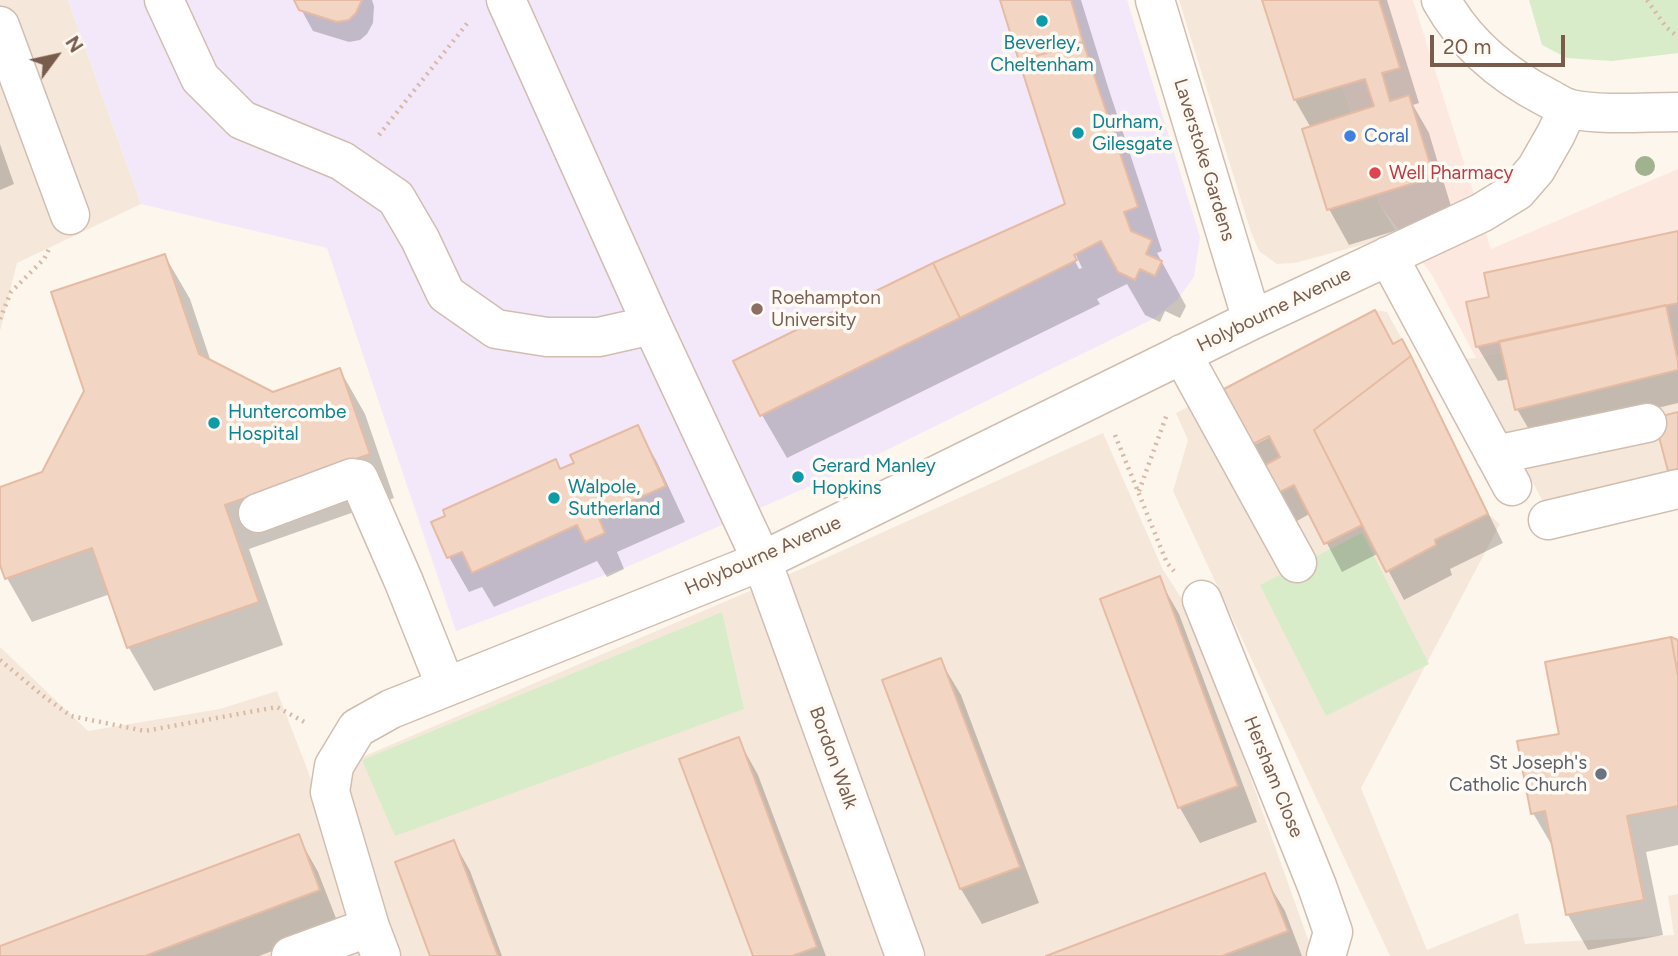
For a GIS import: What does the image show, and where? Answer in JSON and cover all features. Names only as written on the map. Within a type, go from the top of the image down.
[{"type":"street","points":[[164,0],[200,78],[242,120],[342,161],[396,198],[420,239],[446,294],[496,329],[547,337],[599,337],[652,325]]},
{"type":"street","name":"Bordon Walk","points":[[506,0],[762,561],[905,956]]},
{"type":"street","name":"Laverstoke Gardens","points":[[1156,0],[1252,320]]},
{"type":"street","points":[[1441,0],[1460,30],[1483,54],[1522,85],[1568,108],[1605,113],[1678,112]]},
{"type":"street","points":[[0,26],[70,215]]},
{"type":"street","name":"Holybourne Avenue","points":[[375,941],[330,792],[334,766],[358,728],[391,709],[762,561],[1252,320],[1481,213],[1517,191],[1536,169],[1568,108]]},
{"type":"street","points":[[1388,256],[1504,470],[1647,423]]},
{"type":"street","points":[[1171,360],[1297,562]]},
{"type":"street","points":[[258,513],[352,478],[359,479],[446,687]]},
{"type":"street","points":[[1548,520],[1678,489]]},
{"type":"street","name":"Hersham Close","points":[[1202,600],[1317,886],[1333,932],[1327,956]]},
{"type":"street","points":[[291,956],[375,941]]},
{"type":"path","points":[[1647,0],[1666,27],[1678,37]]},
{"type":"path","points":[[353,169],[469,21]]},
{"type":"path","points":[[0,319],[11,292],[44,259],[70,215]]},
{"type":"path","points":[[1139,492],[1172,398],[1171,360]]},
{"type":"path","points":[[1099,395],[1167,563],[1202,600]]},
{"type":"path","points":[[0,660],[71,716],[145,731],[277,707],[346,745]]},
{"type":"shaded area","points":[[0,0],[68,0],[141,204],[17,263],[0,331]]},
{"type":"shaded area","name":"Roehampton University","points":[[68,0],[1127,0],[1200,237],[1194,277],[1177,300],[1155,318],[846,470],[629,566],[456,631],[327,248],[141,204]]},
{"type":"shaded area","points":[[1179,0],[1316,0],[1380,205],[1398,235],[1295,263],[1277,264],[1259,251]]},
{"type":"shaded area","points":[[1316,0],[1413,0],[1491,249],[1678,169],[1678,311],[1476,358],[1432,275],[1380,205]]},
{"type":"shaded area","points":[[1375,310],[1387,312],[1488,514],[1500,524],[1361,788],[1427,950],[1518,913],[1525,944],[1674,935],[1668,896],[1678,894],[1678,956],[1390,956],[1173,491],[1188,440],[1176,413]]},
{"type":"shaded area","points":[[1678,310],[1678,470],[1547,509],[1466,359]]},
{"type":"shaded area","points":[[1103,433],[1163,570],[1192,614],[1314,956],[0,956],[0,647],[88,731],[220,709],[277,691],[311,779],[808,566]]},
{"type":"green space","points":[[1529,0],[1678,0],[1678,53],[1612,61],[1567,58],[1542,45]]},
{"type":"green space","points":[[1362,533],[1429,664],[1326,716],[1260,585]]},
{"type":"green space","points":[[722,612],[744,709],[395,836],[362,760]]},
{"type":"building","points":[[294,0],[362,0],[349,20],[337,22],[299,10]]},
{"type":"building","name":"Beverley, Cheltenham","points":[[1000,0],[1071,0],[1083,42],[1019,61]]},
{"type":"building","points":[[1262,0],[1379,0],[1400,68],[1382,73],[1390,101],[1409,95],[1434,177],[1327,210],[1302,129],[1374,106],[1365,79],[1294,100]]},
{"type":"building","name":"Durham, Gilesgate","points":[[1083,42],[1138,207],[1124,212],[1131,231],[1152,240],[1146,254],[1162,261],[1155,276],[1140,269],[1135,280],[1118,272],[1101,241],[1074,255],[1077,260],[960,318],[933,263],[1065,204],[1019,61]]},
{"type":"building","points":[[1678,231],[1678,303],[1476,347],[1466,302],[1489,297],[1484,273]]},
{"type":"building","name":"Huntercombe Hospital","points":[[165,254],[199,354],[273,392],[340,368],[370,454],[225,505],[259,602],[127,648],[92,548],[5,579],[0,565],[0,487],[42,472],[84,391],[51,292]]},
{"type":"building","points":[[933,263],[960,318],[760,416],[733,361]]},
{"type":"building","points":[[1666,305],[1678,370],[1515,410],[1499,341]]},
{"type":"building","points":[[1375,310],[1393,344],[1402,339],[1411,356],[1314,430],[1362,525],[1324,544],[1294,485],[1278,493],[1265,465],[1280,457],[1269,436],[1241,450],[1234,410],[1224,389]]},
{"type":"building","points":[[1411,356],[1488,514],[1435,540],[1436,545],[1386,572],[1314,430]]},
{"type":"building","points":[[1678,412],[1678,469],[1668,471],[1654,418]]},
{"type":"building","name":"Walpole, Sutherland","points":[[638,425],[666,486],[598,516],[605,533],[585,542],[577,525],[472,573],[462,552],[447,558],[431,522],[445,516],[443,510],[556,459],[560,469],[574,463],[570,455]]},
{"type":"building","points":[[1160,576],[1238,786],[1178,808],[1100,599]]},
{"type":"building","name":"St Joseph's Catholic Church","points":[[1671,637],[1678,676],[1678,806],[1627,816],[1644,900],[1566,915],[1545,811],[1531,814],[1517,741],[1559,734],[1545,662]]},
{"type":"building","points":[[1671,637],[1678,640],[1678,676]]},
{"type":"building","points":[[941,658],[1020,867],[960,889],[882,680]]},
{"type":"building","points":[[739,737],[817,947],[792,956],[753,956],[679,759]]},
{"type":"building","points":[[299,834],[320,890],[145,956],[0,956],[0,946]]},
{"type":"building","points":[[454,840],[498,956],[430,956],[395,862]]},
{"type":"building","points":[[1265,873],[1288,931],[1222,956],[1046,956]]},
{"type":"place","name":"Beverley, Cheltenham","points":[[1042,21]]},
{"type":"place","name":"Durham, Gilesgate","points":[[1078,133]]},
{"type":"place","name":"Coral","points":[[1350,136]]},
{"type":"place","name":"Well Pharmacy","points":[[1375,173]]},
{"type":"place","name":"Roehampton University","points":[[757,309]]},
{"type":"place","name":"Huntercombe Hospital","points":[[214,423]]},
{"type":"place","name":"Gerard Manley Hopkins","points":[[798,477]]},
{"type":"place","name":"Walpole, Sutherland","points":[[554,498]]},
{"type":"place","name":"St Joseph's Catholic Church","points":[[1601,774]]}]
